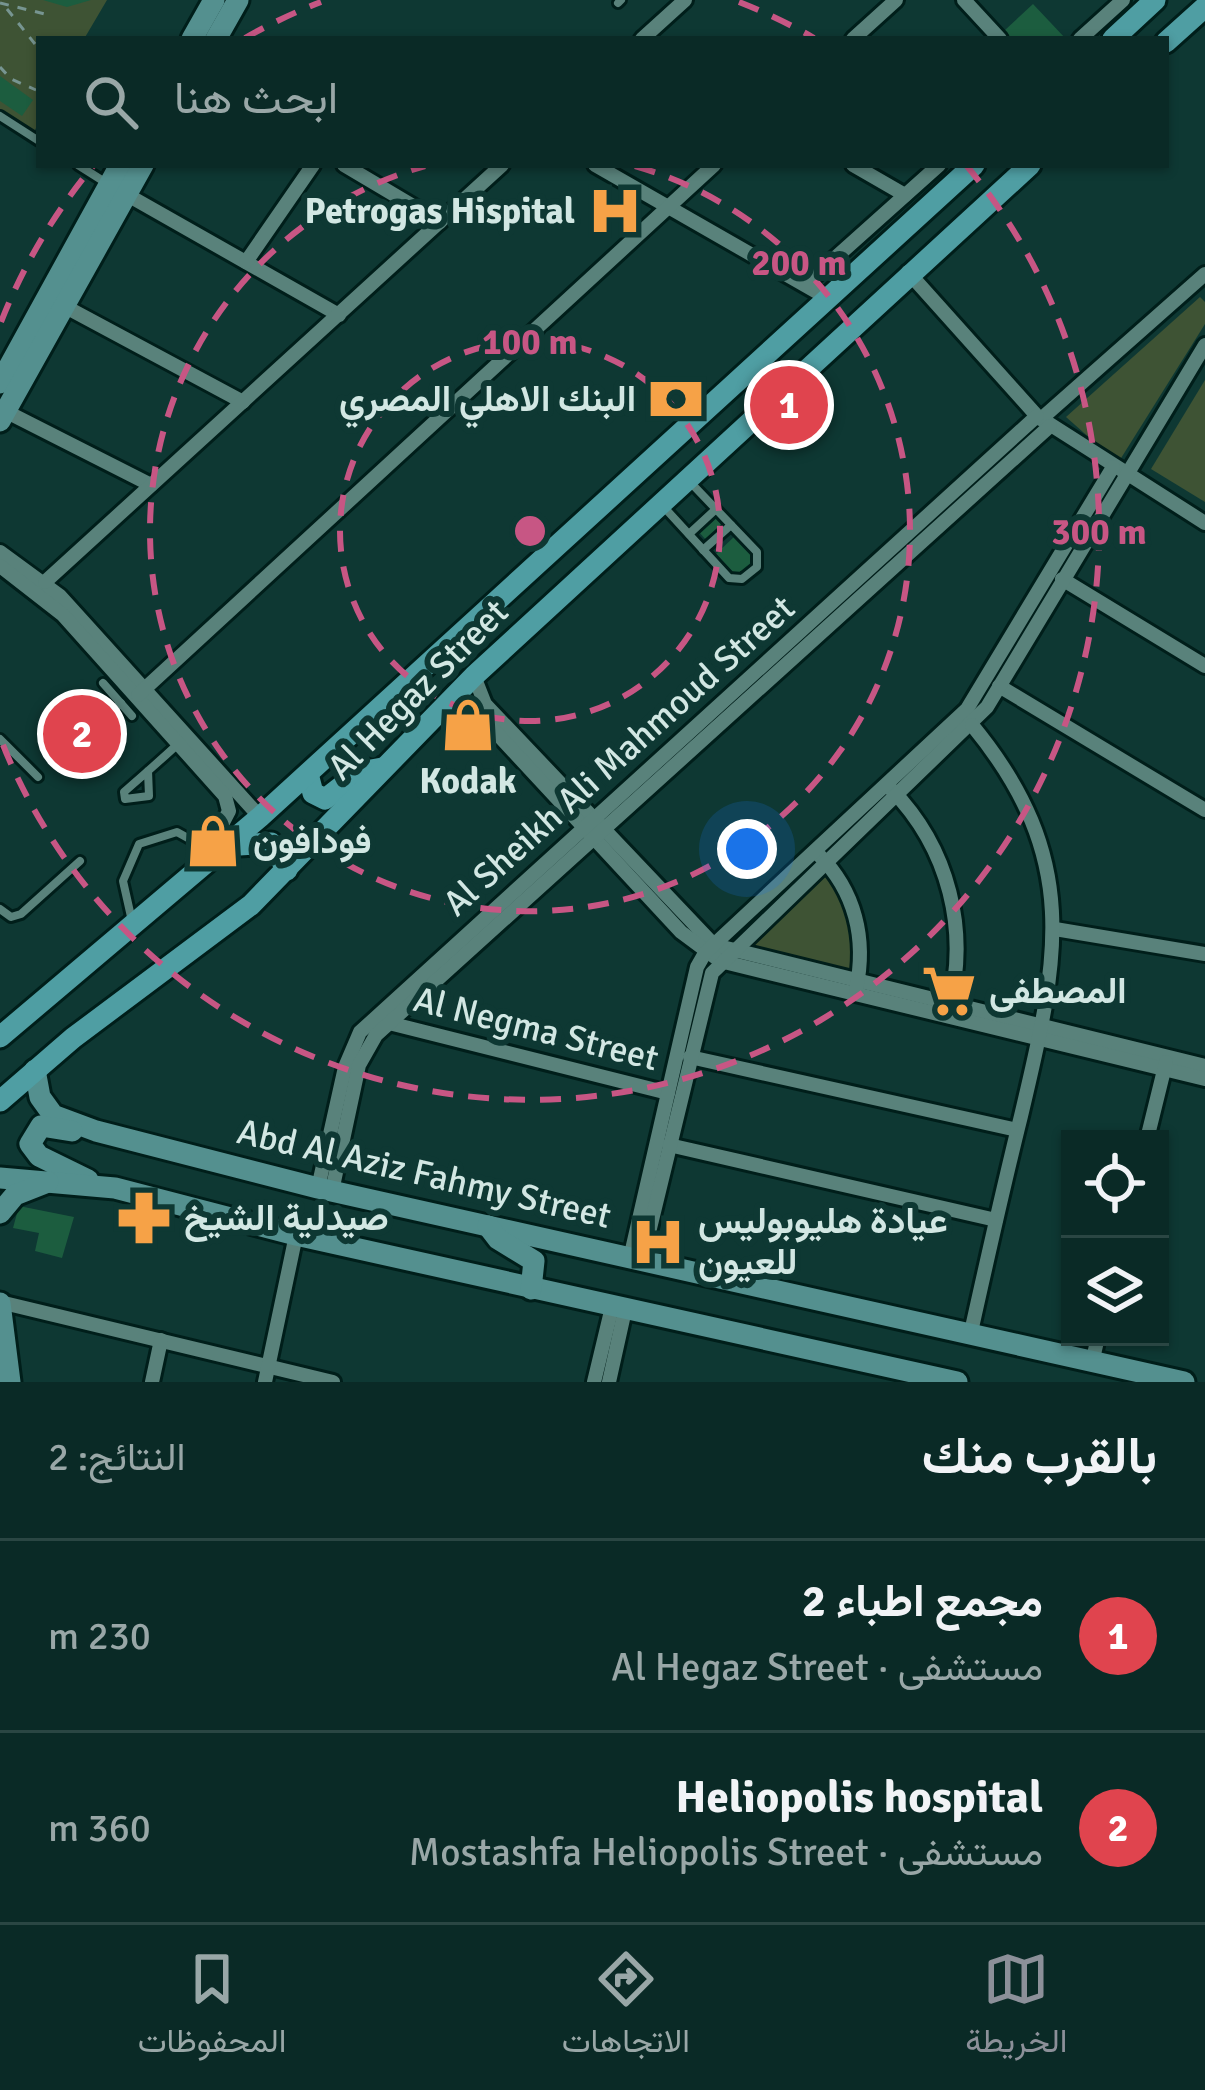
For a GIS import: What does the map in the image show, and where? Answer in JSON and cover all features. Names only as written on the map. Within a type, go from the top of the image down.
[{"type":"main road","points":[[194,36],[214,0]]},
{"type":"main road","points":[[218,36],[238,0]]},
{"type":"main road","points":[[1116,36],[1156,0]]},
{"type":"main road","points":[[1169,40],[1205,7]]},
{"type":"main road","name":"Al Hegaz Street","points":[[0,1037],[260,817],[971,168]]},
{"type":"main road","name":"Al Hegaz Street","points":[[0,1101],[213,937],[287,870],[475,676],[908,272],[1027,168]]},
{"type":"main road","points":[[3,416],[64,307],[118,181]]},
{"type":"main road","points":[[0,383],[118,181]]},
{"type":"main road","points":[[308,774],[313,793],[325,799],[360,772],[382,768]]},
{"type":"main road","points":[[219,850],[271,843],[287,870]]},
{"type":"main road","name":"Abd Al Aziz Fahmy Street","points":[[35,1070],[40,1097],[53,1115],[96,1131],[325,1189],[1184,1382]]},
{"type":"main road","points":[[91,1184],[79,1172],[39,1156],[31,1137],[41,1126],[96,1131]]},
{"type":"main road","points":[[0,1178],[91,1184],[618,1309],[957,1382]]},
{"type":"main road","points":[[0,1213],[15,1196],[55,1179]]},
{"type":"main road","points":[[488,1226],[498,1239],[534,1261],[531,1289]]},
{"type":"main road","points":[[0,1302],[10,1382]]},
{"type":"street","points":[[856,36],[896,0]]},
{"type":"street","points":[[964,0],[997,36]]},
{"type":"street","points":[[1083,36],[1124,0]]},
{"type":"street","points":[[645,36],[680,2]]},
{"type":"street","points":[[246,262],[311,168]]},
{"type":"street","points":[[349,168],[440,222]]},
{"type":"street","points":[[45,582],[499,168]]},
{"type":"street","points":[[600,168],[829,299]]},
{"type":"street","points":[[142,692],[711,168]]},
{"type":"street","points":[[859,168],[905,195]]},
{"type":"street","points":[[806,284],[936,168]]},
{"type":"street","points":[[118,181],[339,315]]},
{"type":"street","points":[[908,272],[1043,420],[1205,523]]},
{"type":"street","name":"Al Sheikh Ali Mahmoud Street","points":[[325,1189],[359,1066],[389,1023],[595,828],[1205,274]]},
{"type":"street","points":[[64,307],[243,402]]},
{"type":"street","points":[[892,790],[967,709],[1205,345]]},
{"type":"street","points":[[3,416],[152,485]]},
{"type":"street","points":[[637,1256],[668,1094],[717,953],[892,790],[972,725],[1062,579],[1119,470]]},
{"type":"street","points":[[0,552],[45,582],[260,817]]},
{"type":"street","points":[[0,566],[49,602],[142,692],[227,799],[229,812],[219,830],[219,850]]},
{"type":"street","points":[[1062,579],[1205,666]]},
{"type":"street","points":[[475,676],[484,704],[595,828]]},
{"type":"street","points":[[999,686],[1205,810]]},
{"type":"street","points":[[448,702],[476,711],[717,953],[1166,1063],[1205,1079]]},
{"type":"street","points":[[971,1332],[1041,1033],[1054,929],[1046,865],[1025,805],[972,725]]},
{"type":"street","points":[[892,790],[927,835],[950,893],[958,955],[949,1011]]},
{"type":"street","name":"Al Sheikh Ali Mahmoud Street","points":[[325,1189],[345,1066],[360,1032],[595,828]]},
{"type":"street","points":[[820,856],[854,909],[861,945],[856,989]]},
{"type":"street","points":[[1054,929],[1205,955]]},
{"type":"street","points":[[637,1256],[717,953]]},
{"type":"street","name":"Al Negma Street","points":[[389,1023],[668,1094]]},
{"type":"street","points":[[690,1057],[1018,1130]]},
{"type":"street","points":[[1166,1063],[1205,1066]]},
{"type":"street","points":[[1149,1130],[1166,1063]]},
{"type":"street","points":[[670,1145],[995,1220]]},
{"type":"street","points":[[266,1374],[296,1235]]},
{"type":"street","points":[[0,1302],[161,1340],[266,1374],[333,1382]]},
{"type":"street","points":[[594,1382],[618,1309]]},
{"type":"street","points":[[609,1382],[618,1309]]},
{"type":"street","points":[[152,1382],[161,1340]]},
{"type":"street","points":[[1092,1363],[1096,1346]]},
{"type":"lane","points":[[0,116],[36,139]]},
{"type":"lane","points":[[86,168],[118,181]]},
{"type":"lane","points":[[661,504],[733,581],[757,567],[757,552],[688,480]]},
{"type":"lane","points":[[689,535],[716,509]]},
{"type":"lane","points":[[703,550],[731,525]]},
{"type":"lane","points":[[103,683],[132,716]]},
{"type":"lane","points":[[72,749],[142,692]]},
{"type":"lane","points":[[0,739],[38,777]]},
{"type":"lane","points":[[148,771],[179,743]]},
{"type":"lane","points":[[132,922],[123,881],[139,844],[177,832],[219,850]]},
{"type":"lane","points":[[0,909],[11,917],[21,914],[80,862]]},
{"type":"path","points":[[0,3],[34,44]]},
{"type":"path","points":[[7,7],[27,7],[49,15]]},
{"type":"path","points":[[0,67],[11,80],[36,91]]},
{"type":"green space","points":[[0,0],[107,0],[86,36],[36,36],[36,128],[30,140],[0,119]]},
{"type":"green space","points":[[1200,297],[1205,302],[1205,324],[1118,463],[1066,417]]},
{"type":"green space","points":[[1205,380],[1205,502],[1151,469]]},
{"type":"green space","points":[[825,861],[854,909],[858,982],[728,951]]},
{"type":"building","points":[[43,0],[91,0],[67,7]]},
{"type":"building","points":[[1033,4],[1063,36],[1008,36],[1004,31]]},
{"type":"building","points":[[0,76],[33,100],[22,116],[0,101]]},
{"type":"building","points":[[715,516],[724,526],[707,541],[698,531]]},
{"type":"building","points":[[736,535],[759,560],[739,578],[716,554]]},
{"type":"building","points":[[19,1206],[74,1217],[62,1258],[35,1251],[39,1233],[13,1228]]},
{"type":"place","name":"Petrogas Hispital","points":[[615,211]]},
{"type":"place","name":"البنك الاهلي المصري","points":[[676,399]]},
{"type":"place","name":"مجمع اطباء 2","points":[[789,405]]},
{"type":"place","name":"Kodak","points":[[468,725]]},
{"type":"place","name":"Heliopolis hospital","points":[[82,734]]},
{"type":"place","name":"فودافون","points":[[213,841]]},
{"type":"place","name":"المصطفى","points":[[949,991]]},
{"type":"place","name":"صيدلية الشيخ","points":[[144,1218]]},
{"type":"place","name":"عيادة هليوبوليس للعيون","points":[[658,1242]]}]
